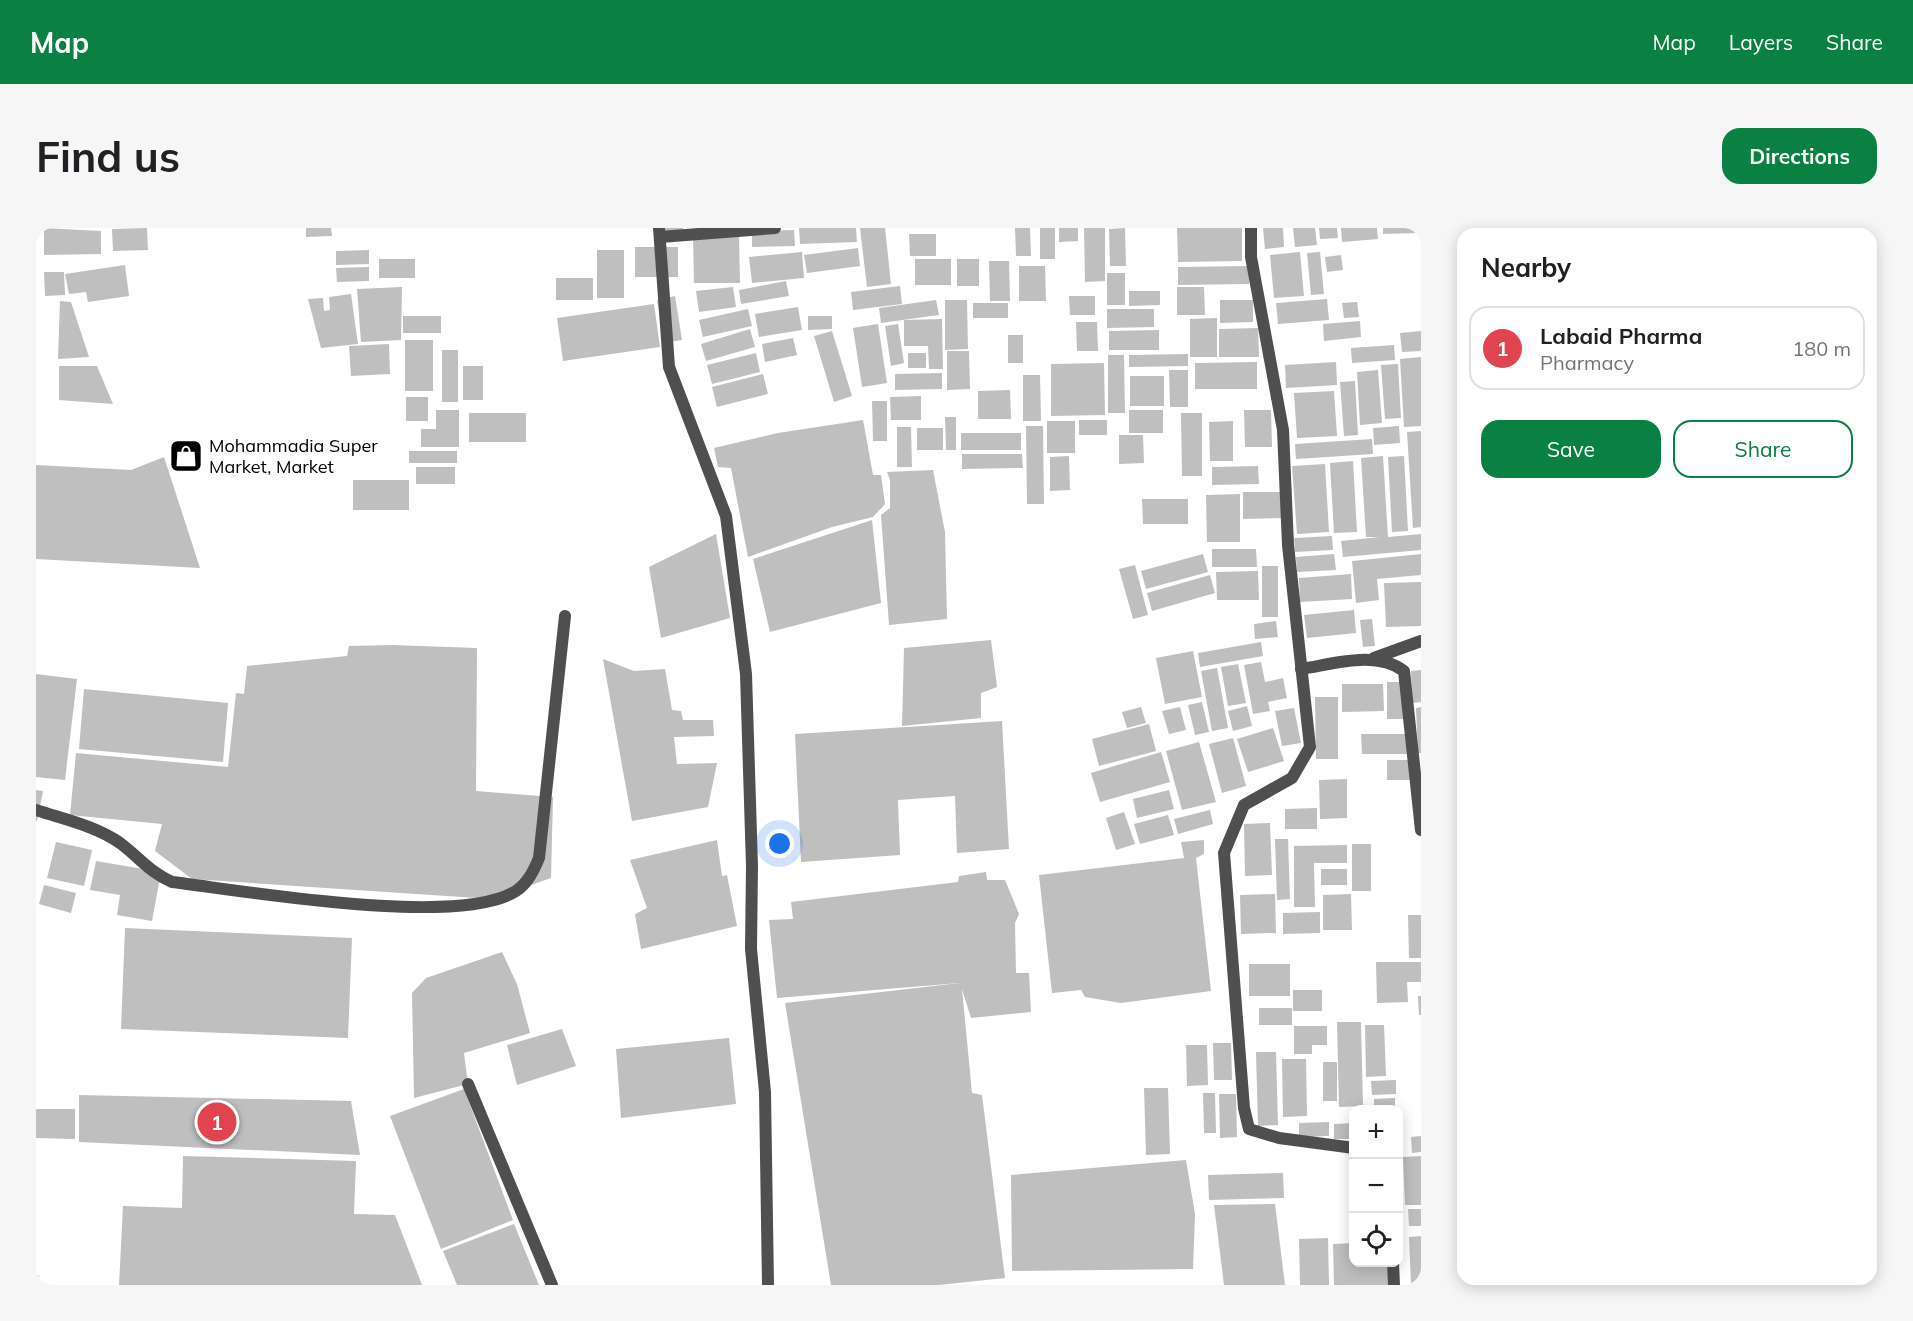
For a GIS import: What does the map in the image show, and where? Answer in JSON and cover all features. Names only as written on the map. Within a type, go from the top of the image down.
[{"type":"street","points":[[768,1285],[765,1092],[751,949],[752,866],[746,674],[726,516],[669,367],[659,232],[775,228]]},
{"type":"street","points":[[1251,228],[1251,257],[1283,430],[1288,545],[1310,747],[1292,778],[1244,805],[1224,853],[1244,1108],[1249,1129],[1279,1138],[1349,1147]]},
{"type":"street","points":[[36,810],[95,830],[119,843],[152,873],[172,882],[412,908],[459,906],[495,900],[517,891],[531,876],[539,858],[565,616]]},
{"type":"street","points":[[1301,669],[1371,659],[1421,642]]},
{"type":"street","points":[[1371,659],[1393,662],[1404,670],[1421,830]]},
{"type":"street","points":[[468,1084],[552,1285]]},
{"type":"street","points":[[1393,1267],[1394,1285]]},
{"type":"building","points":[[44,228],[101,231],[101,254],[44,255]]},
{"type":"building","points":[[147,228],[148,250],[113,251],[112,229]]},
{"type":"building","points":[[306,228],[331,228],[332,236],[306,237]]},
{"type":"building","points":[[658,228],[683,228],[683,237]]},
{"type":"building","points":[[799,228],[856,228],[857,242],[800,244]]},
{"type":"building","points":[[860,228],[885,228],[891,284],[867,287]]},
{"type":"building","points":[[1015,228],[1030,228],[1031,256],[1016,256]]},
{"type":"building","points":[[1040,228],[1055,228],[1055,259],[1040,259]]},
{"type":"building","points":[[1059,228],[1078,228],[1078,241],[1059,242]]},
{"type":"building","points":[[1084,228],[1105,228],[1105,281],[1085,282]]},
{"type":"building","points":[[1125,228],[1126,266],[1110,266],[1109,229]]},
{"type":"building","points":[[1177,228],[1242,228],[1242,261],[1178,262]]},
{"type":"building","points":[[1263,228],[1283,228],[1284,247],[1265,249]]},
{"type":"building","points":[[1293,228],[1315,228],[1317,245],[1295,247]]},
{"type":"building","points":[[1319,228],[1337,228],[1338,238],[1320,239]]},
{"type":"building","points":[[1341,228],[1377,228],[1378,239],[1342,242]]},
{"type":"building","points":[[1383,228],[1419,228],[1419,233],[1383,234]]},
{"type":"building","points":[[794,230],[795,246],[752,247],[752,231]]},
{"type":"building","points":[[739,234],[740,283],[694,283],[693,235]]},
{"type":"building","points":[[909,234],[936,234],[936,256],[910,256]]},
{"type":"building","points":[[635,247],[678,247],[678,277],[635,277]]},
{"type":"building","points":[[858,248],[860,266],[807,273],[804,255]]},
{"type":"building","points":[[369,250],[369,264],[336,265],[336,251]]},
{"type":"building","points":[[597,250],[624,250],[624,298],[597,298]]},
{"type":"building","points":[[802,252],[804,278],[752,283],[749,257]]},
{"type":"building","points":[[1300,252],[1304,296],[1274,298],[1270,255]]},
{"type":"building","points":[[1320,252],[1324,294],[1311,295],[1307,253]]},
{"type":"building","points":[[1341,255],[1343,270],[1327,272],[1325,257]]},
{"type":"building","points":[[379,259],[415,259],[415,278],[379,278]]},
{"type":"building","points":[[915,259],[951,259],[951,285],[915,285]]},
{"type":"building","points":[[957,259],[979,259],[979,286],[957,286]]},
{"type":"building","points":[[989,261],[1009,261],[1010,301],[990,301]]},
{"type":"building","points":[[125,265],[129,296],[88,302],[86,292],[69,294],[65,274]]},
{"type":"building","points":[[1019,266],[1045,266],[1046,301],[1019,301]]},
{"type":"building","points":[[1249,266],[1249,284],[1178,285],[1178,267]]},
{"type":"building","points":[[369,267],[369,281],[337,282],[336,268]]},
{"type":"building","points":[[44,272],[64,272],[65,295],[45,296]]},
{"type":"building","points":[[1107,273],[1125,273],[1125,305],[1107,305]]},
{"type":"building","points":[[556,278],[593,278],[593,300],[556,300]]},
{"type":"building","points":[[786,281],[789,296],[741,304],[739,290]]},
{"type":"building","points":[[900,286],[902,304],[853,310],[851,292]]},
{"type":"building","points":[[402,287],[401,340],[361,342],[357,289]]},
{"type":"building","points":[[733,287],[736,307],[699,312],[696,291]]},
{"type":"building","points":[[1177,287],[1204,287],[1205,315],[1177,315]]},
{"type":"building","points":[[1129,291],[1160,291],[1160,305],[1129,306]]},
{"type":"building","points":[[351,294],[358,344],[321,348],[308,299],[323,298],[324,311],[330,310],[329,297]]},
{"type":"building","points":[[675,296],[682,340],[664,343],[657,300]]},
{"type":"building","points":[[1069,296],[1095,296],[1095,315],[1070,315]]},
{"type":"building","points":[[1327,299],[1329,320],[1278,324],[1276,303]]},
{"type":"building","points":[[936,300],[939,315],[881,323],[879,308]]},
{"type":"building","points":[[945,300],[967,300],[968,349],[945,350]]},
{"type":"building","points":[[1220,300],[1253,300],[1253,322],[1220,323]]},
{"type":"building","points":[[60,301],[71,302],[89,357],[58,359]]},
{"type":"building","points":[[1357,302],[1359,317],[1344,318],[1342,303]]},
{"type":"building","points":[[973,303],[1008,303],[1008,318],[973,318]]},
{"type":"building","points":[[654,304],[660,347],[563,361],[557,318]]},
{"type":"building","points":[[798,307],[802,330],[759,337],[755,314]]},
{"type":"building","points":[[748,309],[752,326],[703,337],[699,320]]},
{"type":"building","points":[[1107,309],[1154,309],[1154,327],[1107,328]]},
{"type":"building","points":[[403,316],[441,316],[441,333],[403,333]]},
{"type":"building","points":[[808,316],[832,316],[832,329],[808,330]]},
{"type":"building","points":[[1217,318],[1217,357],[1190,357],[1190,319]]},
{"type":"building","points":[[942,319],[943,369],[929,369],[928,346],[904,346],[904,320]]},
{"type":"building","points":[[1360,321],[1361,337],[1324,341],[1323,324]]},
{"type":"building","points":[[1076,322],[1097,322],[1098,351],[1077,351]]},
{"type":"building","points":[[878,324],[887,383],[862,387],[853,328]]},
{"type":"building","points":[[898,324],[904,363],[891,366],[885,326]]},
{"type":"building","points":[[1258,328],[1259,357],[1219,357],[1219,329]]},
{"type":"building","points":[[750,329],[755,347],[706,361],[701,344]]},
{"type":"building","points":[[1159,330],[1159,350],[1109,350],[1109,331]]},
{"type":"building","points":[[832,331],[852,396],[834,402],[814,336]]},
{"type":"building","points":[[1421,331],[1421,351],[1402,352],[1400,333]]},
{"type":"building","points":[[1008,335],[1023,335],[1023,363],[1008,363]]},
{"type":"building","points":[[793,338],[797,355],[765,362],[762,344]]},
{"type":"building","points":[[405,340],[433,340],[433,391],[405,391]]},
{"type":"building","points":[[389,344],[390,374],[351,376],[349,346]]},
{"type":"building","points":[[1394,345],[1395,360],[1352,363],[1351,348]]},
{"type":"building","points":[[442,350],[458,350],[458,402],[442,402]]},
{"type":"building","points":[[947,351],[969,351],[970,389],[947,390]]},
{"type":"building","points":[[756,353],[760,372],[712,384],[707,365]]},
{"type":"building","points":[[908,353],[926,353],[926,368],[908,368]]},
{"type":"building","points":[[1188,354],[1188,366],[1129,367],[1129,355]]},
{"type":"building","points":[[1108,355],[1124,355],[1125,413],[1108,413]]},
{"type":"building","points":[[1421,357],[1421,426],[1404,427],[1400,359]]},
{"type":"building","points":[[1257,362],[1257,389],[1195,389],[1195,363]]},
{"type":"building","points":[[1336,362],[1337,385],[1286,388],[1285,365]]},
{"type":"building","points":[[1104,363],[1105,415],[1051,416],[1051,364]]},
{"type":"building","points":[[1398,364],[1401,418],[1385,419],[1381,365]]},
{"type":"building","points":[[59,366],[97,366],[113,404],[59,400]]},
{"type":"building","points":[[463,366],[483,366],[483,400],[463,400]]},
{"type":"building","points":[[1169,370],[1188,370],[1188,407],[1170,407]]},
{"type":"building","points":[[1378,370],[1382,423],[1360,425],[1357,372]]},
{"type":"building","points":[[942,373],[942,389],[895,390],[895,374]]},
{"type":"building","points":[[763,374],[768,394],[717,407],[712,387]]},
{"type":"building","points":[[1023,375],[1040,375],[1041,421],[1023,421]]},
{"type":"building","points":[[1130,376],[1164,376],[1164,406],[1130,406]]},
{"type":"building","points":[[1355,381],[1358,435],[1344,436],[1340,382]]},
{"type":"building","points":[[1010,390],[1011,419],[978,419],[978,391]]},
{"type":"building","points":[[1334,391],[1337,436],[1297,438],[1294,393]]},
{"type":"building","points":[[921,396],[921,420],[891,420],[890,397]]},
{"type":"building","points":[[406,397],[428,397],[428,421],[406,421]]},
{"type":"building","points":[[872,401],[887,401],[887,441],[873,441]]},
{"type":"building","points":[[436,410],[459,410],[459,447],[421,447],[421,429],[436,429]]},
{"type":"building","points":[[1129,410],[1163,410],[1163,433],[1129,433]]},
{"type":"building","points":[[1244,410],[1271,410],[1272,447],[1245,447]]},
{"type":"building","points":[[469,413],[526,413],[526,442],[469,442]]},
{"type":"building","points":[[1181,413],[1202,413],[1202,476],[1182,476]]},
{"type":"building","points":[[945,417],[956,417],[956,450],[946,450]]},
{"type":"building","points":[[863,420],[873,475],[881,475],[885,504],[873,517],[832,527],[748,557],[731,468],[718,467],[714,448],[778,433]]},
{"type":"building","points":[[1079,420],[1107,420],[1107,435],[1079,435]]},
{"type":"building","points":[[1047,421],[1075,421],[1075,453],[1047,453]]},
{"type":"building","points":[[1233,421],[1233,461],[1210,461],[1209,422]]},
{"type":"building","points":[[1026,426],[1043,426],[1044,504],[1027,504]]},
{"type":"building","points":[[1399,426],[1400,443],[1374,445],[1373,428]]},
{"type":"building","points":[[897,427],[911,427],[912,467],[897,467]]},
{"type":"building","points":[[917,428],[943,428],[943,450],[917,450]]},
{"type":"building","points":[[1421,431],[1421,527],[1413,528],[1407,432]]},
{"type":"building","points":[[961,433],[1021,433],[1021,450],[961,450]]},
{"type":"building","points":[[1119,435],[1143,435],[1144,463],[1119,464]]},
{"type":"building","points":[[1372,439],[1373,454],[1296,459],[1295,444]]},
{"type":"building","points":[[409,451],[457,451],[457,463],[409,463]]},
{"type":"building","points":[[962,454],[1022,454],[1023,468],[962,469]]},
{"type":"building","points":[[1069,456],[1070,490],[1050,491],[1050,457]]},
{"type":"building","points":[[1383,456],[1388,537],[1421,534],[1421,550],[1343,557],[1341,541],[1380,537],[1366,537],[1361,458]]},
{"type":"building","points":[[1404,456],[1408,531],[1392,532],[1388,457]]},
{"type":"building","points":[[164,457],[200,568],[36,559],[36,465],[131,470]]},
{"type":"building","points":[[1353,461],[1357,532],[1334,533],[1330,463]]},
{"type":"building","points":[[1325,464],[1329,532],[1297,534],[1292,466]]},
{"type":"building","points":[[1258,466],[1259,484],[1212,485],[1212,467]]},
{"type":"building","points":[[416,467],[455,467],[455,484],[416,484]]},
{"type":"building","points":[[933,470],[945,532],[947,619],[889,625],[881,515],[890,508],[890,480],[887,472]]},
{"type":"building","points":[[353,480],[409,480],[409,510],[353,510]]},
{"type":"building","points":[[1243,492],[1283,492],[1283,518],[1243,519]]},
{"type":"building","points":[[1240,494],[1240,542],[1207,542],[1206,495]]},
{"type":"building","points":[[1142,499],[1188,499],[1188,524],[1143,524]]},
{"type":"building","points":[[872,520],[881,603],[770,632],[753,559]]},
{"type":"building","points":[[716,534],[730,618],[661,638],[649,567]]},
{"type":"building","points":[[1332,536],[1333,550],[1295,552],[1294,538]]},
{"type":"building","points":[[1212,549],[1256,549],[1257,567],[1212,567]]},
{"type":"building","points":[[1203,554],[1208,572],[1146,589],[1141,571]]},
{"type":"building","points":[[1334,554],[1336,570],[1297,572],[1296,557]]},
{"type":"building","points":[[1421,554],[1421,575],[1377,579],[1379,600],[1356,603],[1352,561]]},
{"type":"building","points":[[1135,565],[1148,615],[1133,619],[1119,569]]},
{"type":"building","points":[[1262,566],[1278,566],[1278,617],[1262,617]]},
{"type":"building","points":[[1258,571],[1259,600],[1217,600],[1216,572]]},
{"type":"building","points":[[1351,574],[1352,599],[1300,602],[1299,578]]},
{"type":"building","points":[[1210,575],[1215,593],[1152,611],[1147,593]]},
{"type":"building","points":[[1421,582],[1421,626],[1386,627],[1384,583]]},
{"type":"building","points":[[1354,610],[1356,633],[1307,638],[1304,615]]},
{"type":"building","points":[[1372,619],[1375,646],[1363,647],[1360,620]]},
{"type":"building","points":[[1276,621],[1278,637],[1255,639],[1254,624]]},
{"type":"building","points":[[991,640],[997,687],[981,693],[981,718],[902,726],[904,648]]},
{"type":"building","points":[[1261,642],[1263,656],[1200,667],[1198,653]]},
{"type":"building","points":[[349,646],[477,648],[476,791],[553,797],[551,878],[492,899],[192,879],[155,851],[162,824],[70,815],[76,753],[228,767],[236,693],[244,694],[247,666],[347,656]]},
{"type":"building","points":[[1193,651],[1202,697],[1165,704],[1156,658]]},
{"type":"building","points":[[603,659],[634,671],[665,669],[672,710],[681,711],[683,720],[713,720],[714,736],[674,737],[677,764],[717,763],[708,807],[632,821]]},
{"type":"building","points":[[1261,662],[1265,682],[1283,678],[1287,698],[1268,702],[1270,711],[1253,714],[1244,665]]},
{"type":"building","points":[[1238,664],[1246,703],[1228,706],[1221,667]]},
{"type":"building","points":[[1217,668],[1228,728],[1212,731],[1201,671]]},
{"type":"building","points":[[1421,670],[1421,702],[1412,703],[1411,671]]},
{"type":"building","points":[[36,674],[77,679],[65,780],[36,777]]},
{"type":"building","points":[[1387,682],[1403,682],[1403,719],[1387,719]]},
{"type":"building","points":[[1342,684],[1383,684],[1384,711],[1342,712]]},
{"type":"building","points":[[84,689],[228,703],[223,762],[79,749]]},
{"type":"building","points":[[1315,697],[1338,697],[1338,759],[1316,759]]},
{"type":"building","points":[[1202,702],[1209,732],[1195,735],[1188,705]]},
{"type":"building","points":[[1247,706],[1252,726],[1233,731],[1228,711]]},
{"type":"building","points":[[1141,707],[1146,723],[1127,728],[1122,712]]},
{"type":"building","points":[[1180,707],[1186,730],[1169,734],[1162,711]]},
{"type":"building","points":[[1421,707],[1421,753],[1418,753],[1416,708]]},
{"type":"building","points":[[1294,708],[1301,743],[1282,746],[1275,711]]},
{"type":"building","points":[[1002,721],[1009,849],[957,853],[955,796],[898,800],[900,855],[801,862],[795,734]]},
{"type":"building","points":[[1149,724],[1156,751],[1099,766],[1092,739]]},
{"type":"building","points":[[1273,728],[1284,761],[1248,772],[1237,739]]},
{"type":"building","points":[[1361,734],[1407,734],[1408,754],[1362,754]]},
{"type":"building","points":[[1233,738],[1246,786],[1222,793],[1209,744]]},
{"type":"building","points":[[1199,742],[1216,802],[1182,810],[1166,751]]},
{"type":"building","points":[[1161,752],[1170,782],[1100,802],[1091,773]]},
{"type":"building","points":[[1387,760],[1412,760],[1413,780],[1387,780]]},
{"type":"building","points":[[1347,779],[1347,818],[1320,819],[1319,780]]},
{"type":"building","points":[[36,790],[43,791],[37,821],[36,821]]},
{"type":"building","points":[[1169,790],[1174,809],[1137,818],[1133,799]]},
{"type":"building","points":[[1317,808],[1317,829],[1285,829],[1285,809]]},
{"type":"building","points":[[1210,810],[1213,824],[1178,834],[1174,819]]},
{"type":"building","points":[[1124,812],[1135,844],[1116,850],[1106,818]]},
{"type":"building","points":[[1168,815],[1174,835],[1140,844],[1134,824]]},
{"type":"building","points":[[1270,823],[1272,875],[1245,876],[1244,824]]},
{"type":"building","points":[[1275,839],[1288,839],[1290,899],[1277,900]]},
{"type":"building","points":[[717,840],[722,876],[727,875],[737,926],[641,949],[635,914],[647,908],[630,860]]},
{"type":"building","points":[[1204,840],[1204,854],[1196,858],[1211,991],[1121,1003],[1085,997],[1081,990],[1052,993],[1039,875],[1184,858],[1181,842]]},
{"type":"building","points":[[56,842],[92,850],[84,886],[47,878]]},
{"type":"building","points":[[1352,844],[1371,844],[1371,891],[1352,891]]},
{"type":"building","points":[[1347,845],[1347,863],[1314,863],[1315,907],[1294,907],[1294,846]]},
{"type":"building","points":[[96,861],[161,872],[152,921],[117,915],[120,895],[90,890]]},
{"type":"building","points":[[1321,869],[1347,869],[1347,885],[1321,885]]},
{"type":"building","points":[[986,872],[987,880],[1005,880],[1019,914],[1015,923],[1016,973],[1029,973],[1031,1012],[971,1018],[962,989],[972,1093],[982,1095],[1005,1278],[939,1285],[831,1285],[785,1003],[960,983],[777,998],[769,920],[793,919],[791,902],[958,882],[959,876]]},
{"type":"building","points":[[44,885],[76,893],[71,913],[39,904]]},
{"type":"building","points":[[1275,894],[1276,933],[1241,934],[1240,895]]},
{"type":"building","points":[[1351,894],[1352,930],[1323,930],[1323,895]]},
{"type":"building","points":[[1320,912],[1320,933],[1283,934],[1283,913]]},
{"type":"building","points":[[1408,915],[1421,915],[1421,958],[1409,958]]},
{"type":"building","points":[[125,928],[352,938],[348,1038],[121,1029]]},
{"type":"building","points":[[502,952],[517,984],[530,1033],[464,1053],[468,1084],[414,1098],[412,993],[426,978]]},
{"type":"building","points":[[1376,962],[1421,962],[1421,982],[1407,982],[1408,1002],[1377,1003]]},
{"type":"building","points":[[1249,964],[1290,964],[1290,996],[1249,996]]},
{"type":"building","points":[[1293,990],[1322,990],[1322,1011],[1293,1011]]},
{"type":"building","points":[[1418,996],[1421,996],[1421,1015],[1419,1015]]},
{"type":"building","points":[[1259,1008],[1292,1008],[1292,1025],[1259,1025]]},
{"type":"building","points":[[1337,1022],[1361,1022],[1363,1105],[1339,1107]]},
{"type":"building","points":[[1365,1025],[1384,1025],[1386,1076],[1366,1077]]},
{"type":"building","points":[[1294,1026],[1327,1026],[1327,1045],[1312,1045],[1312,1054],[1294,1054]]},
{"type":"building","points":[[562,1029],[576,1066],[517,1085],[507,1045]]},
{"type":"building","points":[[729,1038],[736,1104],[621,1118],[616,1049]]},
{"type":"building","points":[[1213,1043],[1231,1043],[1232,1080],[1214,1080]]},
{"type":"building","points":[[1186,1045],[1207,1045],[1208,1085],[1187,1086]]},
{"type":"building","points":[[1256,1052],[1276,1052],[1278,1125],[1258,1126]]},
{"type":"building","points":[[1282,1059],[1306,1059],[1307,1116],[1283,1117]]},
{"type":"building","points":[[1323,1062],[1337,1062],[1337,1101],[1323,1101]]},
{"type":"building","points":[[1396,1080],[1396,1094],[1372,1095],[1371,1081]]},
{"type":"building","points":[[1144,1088],[1168,1088],[1170,1154],[1146,1155]]},
{"type":"building","points":[[464,1089],[513,1220],[441,1249],[390,1116]]},
{"type":"building","points":[[1203,1093],[1215,1093],[1216,1133],[1204,1133]]},
{"type":"building","points":[[1219,1094],[1236,1094],[1237,1137],[1220,1138]]},
{"type":"building","points":[[79,1095],[351,1101],[360,1155],[79,1142]]},
{"type":"building","points":[[1395,1098],[1395,1105],[1374,1105],[1374,1099]]},
{"type":"building","points":[[36,1109],[75,1109],[75,1139],[36,1138]]},
{"type":"building","points":[[1329,1122],[1329,1136],[1299,1137],[1299,1123]]},
{"type":"building","points":[[1349,1123],[1349,1139],[1334,1139],[1334,1124]]},
{"type":"building","points":[[1421,1136],[1421,1152],[1412,1153],[1411,1137]]},
{"type":"building","points":[[183,1156],[356,1161],[354,1214],[395,1215],[422,1285],[119,1285],[123,1206],[182,1208]]},
{"type":"building","points":[[1421,1156],[1421,1205],[1405,1205],[1403,1157]]},
{"type":"building","points":[[1186,1160],[1195,1214],[1193,1269],[1012,1271],[1011,1175]]},
{"type":"building","points":[[1283,1173],[1284,1198],[1209,1200],[1208,1175]]},
{"type":"building","points":[[1275,1204],[1285,1285],[1224,1285],[1214,1205]]},
{"type":"building","points":[[1408,1209],[1421,1209],[1421,1226],[1409,1226]]},
{"type":"building","points":[[514,1224],[539,1285],[457,1285],[443,1251]]},
{"type":"building","points":[[1421,1236],[1421,1285],[1411,1285],[1409,1237]]},
{"type":"building","points":[[1328,1238],[1329,1285],[1300,1285],[1299,1239]]},
{"type":"building","points":[[1349,1243],[1349,1267],[1388,1267],[1389,1285],[1334,1285],[1333,1244]]},
{"type":"building","points":[[36,1275],[39,1275],[40,1285],[36,1285]]},
{"type":"place","name":"Mohammadia Super Market, Market","points":[[186,456]]},
{"type":"place","name":"Labaid Pharma","points":[[217,1122]]}]
